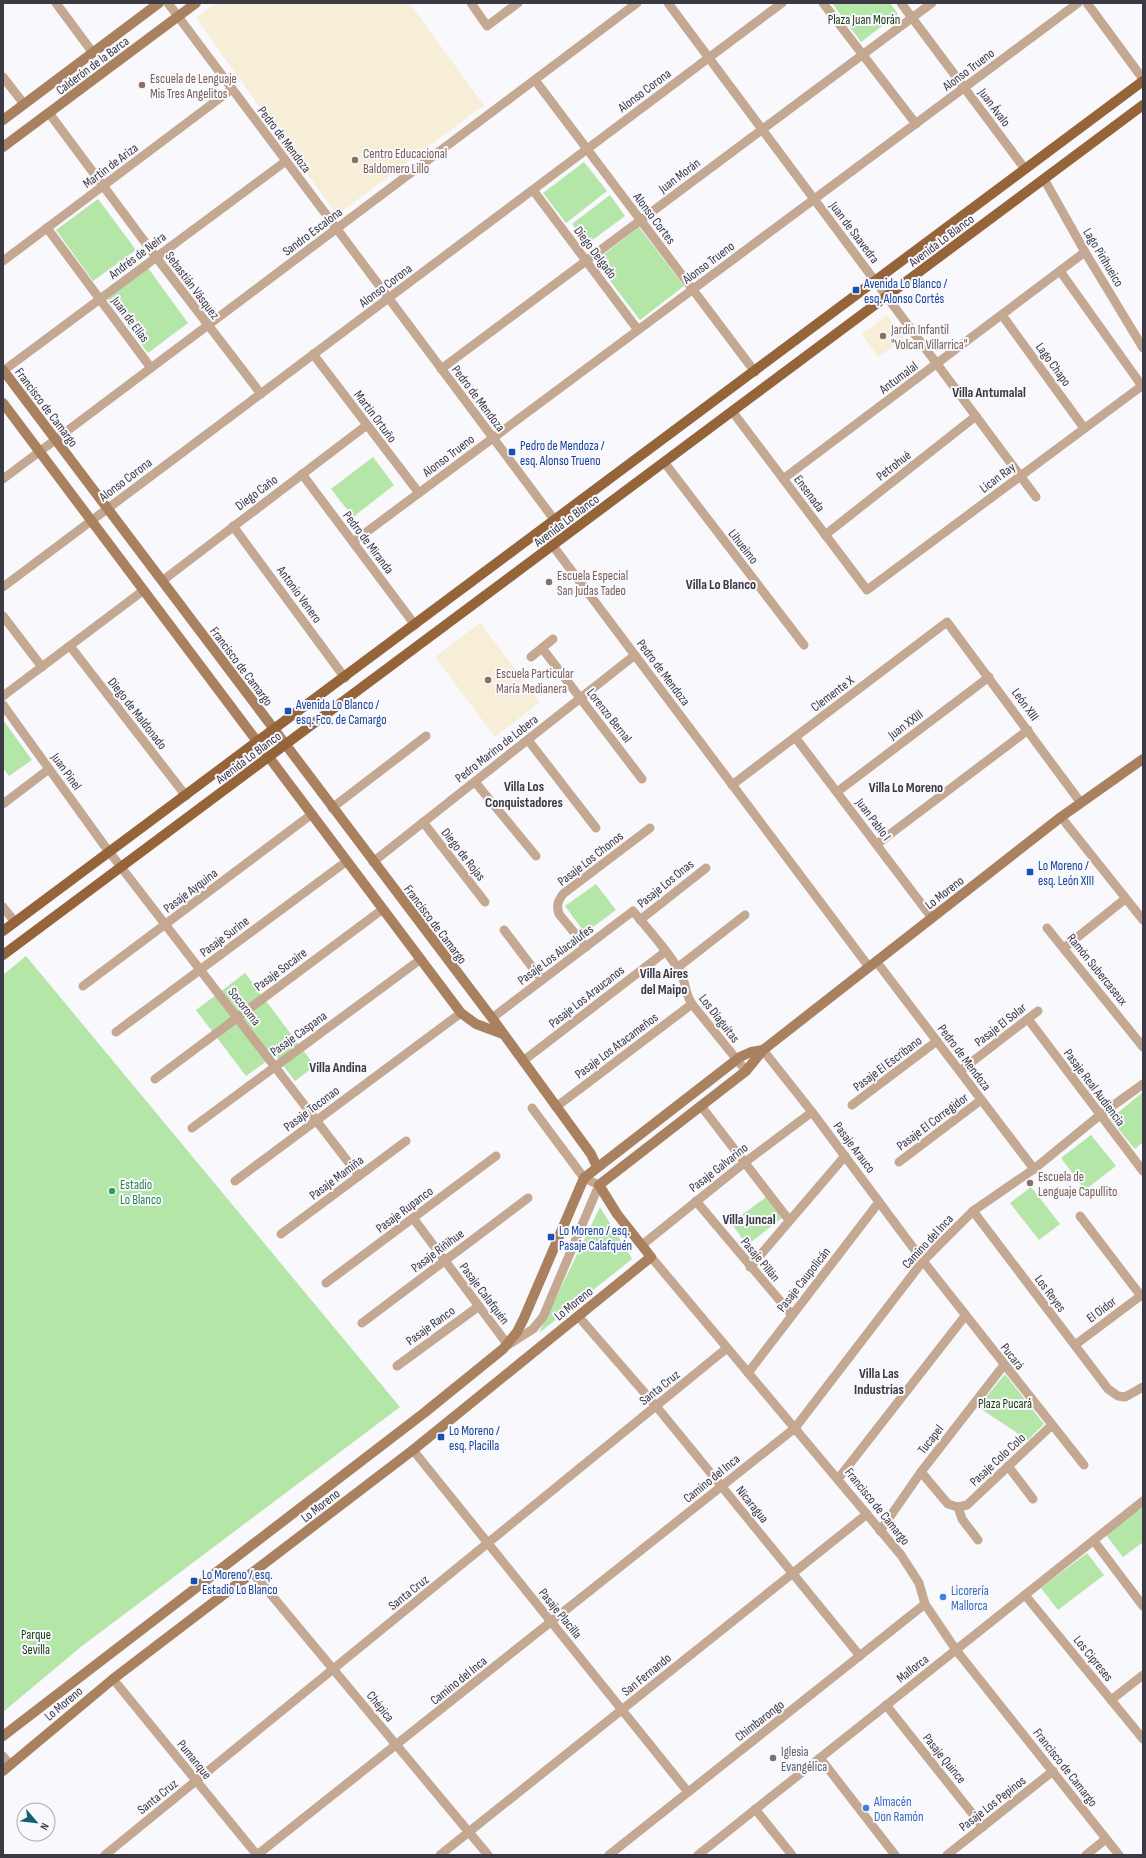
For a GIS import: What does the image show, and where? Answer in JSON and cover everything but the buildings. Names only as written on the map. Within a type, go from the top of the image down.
[{"type":"main road","name":"Avenida Lo Blanco","points":[[3,931],[415,626],[1143,80]]},
{"type":"main road","name":"Avenida Lo Blanco","points":[[3,955],[1143,105]]},
{"type":"street","points":[[56,3],[93,53]]},
{"type":"street","name":"Calderón de la Barca","points":[[3,120],[159,3]]},
{"type":"street","name":"Pedro de Mendoza","points":[[168,3],[554,521]]},
{"type":"street","name":"Calderón de la Barca","points":[[3,147],[196,3]]},
{"type":"street","points":[[471,3],[487,26],[518,3]]},
{"type":"street","name":"Sandro Escalona","points":[[3,479],[637,3]]},
{"type":"street","name":"Juan de Saavedra","points":[[668,3],[1036,497]]},
{"type":"street","name":"Alonso Corona","points":[[3,587],[782,3]]},
{"type":"street","points":[[823,3],[916,124]]},
{"type":"street","name":"Juan Ávalo","points":[[901,3],[1025,169]]},
{"type":"street","name":"Juan Morán","points":[[441,369],[932,3]]},
{"type":"street","name":"Alonso Trueno","points":[[353,542],[1078,3]]},
{"type":"street","points":[[1087,3],[1143,80]]},
{"type":"street","points":[[3,77],[24,104]]},
{"type":"street","name":"Alonso Cortes","points":[[535,80],[755,372]]},
{"type":"street","name":"Martín de Ariza","points":[[3,261],[232,90]]},
{"type":"street","name":"Sebastián Vásquez","points":[[49,113],[156,257],[261,394]]},
{"type":"street","name":"Andrés de Neira","points":[[3,370],[286,161]]},
{"type":"street","name":"Lago Pirihueico","points":[[1044,179],[1085,252],[1143,348]]},
{"type":"street","name":"Diego Delgado","points":[[533,190],[638,330]]},
{"type":"street","name":"Juan de Elías","points":[[47,228],[151,368]]},
{"type":"street","name":"Antumalal","points":[[783,479],[1085,252]]},
{"type":"street","points":[[1060,271],[1142,386]]},
{"type":"street","name":"Lago Chapo","points":[[1002,315],[1084,428]]},
{"type":"street","name":"Martin Ortuño","points":[[313,354],[419,493]]},
{"type":"street","name":"Francisco de Camargo","points":[[3,370],[372,862],[492,1018],[591,1154],[597,1167],[599,1185],[617,1214],[727,1348],[838,1478],[914,1573],[920,1583],[924,1604],[956,1650],[1119,1855]]},
{"type":"street","name":"Lican Ray","points":[[867,590],[1142,386]]},
{"type":"street","points":[[3,403],[461,1013],[476,1024],[503,1034]]},
{"type":"street","name":"Ensenada","points":[[732,411],[867,590]]},
{"type":"street","name":"Petrohué","points":[[825,535],[976,416]]},
{"type":"street","name":"Diego Caño","points":[[162,581],[367,425]]},
{"type":"street","name":"Lihueimo","points":[[664,462],[804,645]]},
{"type":"street","name":"Pedro de Miranda","points":[[302,474],[415,626]]},
{"type":"street","points":[[553,546],[554,521]]},
{"type":"street","name":"Antonio Venero","points":[[233,526],[345,678]]},
{"type":"street","name":"Pedro de Mendoza","points":[[553,546],[732,785],[873,964],[937,1041],[1034,1169]]},
{"type":"street","points":[[3,696],[144,590]]},
{"type":"street","points":[[3,616],[42,667]]},
{"type":"street","name":"León XIII","points":[[947,622],[1082,803]]},
{"type":"street","name":"Clemente X","points":[[732,785],[947,622]]},
{"type":"street","points":[[531,657],[553,639]]},
{"type":"street","name":"Diego de Maldonado","points":[[70,646],[186,796]]},
{"type":"street","name":"Lorenzo Bernal","points":[[542,648],[642,779]]},
{"type":"street","name":"Pedro Marino de Lobera","points":[[372,862],[635,655]]},
{"type":"street","name":"Juan XXIII","points":[[837,792],[989,677]]},
{"type":"street","name":"Juan Pinel","points":[[3,705],[111,852]]},
{"type":"street","points":[[877,844],[1028,730]]},
{"type":"street","points":[[332,808],[426,736]]},
{"type":"street","name":"Juan Pablo I","points":[[795,737],[932,918]]},
{"type":"street","points":[[528,740],[596,828]]},
{"type":"street","name":"Lo Moreno","points":[[3,1736],[424,1413],[508,1345],[532,1329],[543,1317],[599,1185],[746,1071],[763,1050],[1061,817],[1143,758]]},
{"type":"street","points":[[3,804],[49,769]]},
{"type":"street","points":[[475,782],[536,856]]},
{"type":"street","name":"Pasaje Ayquina","points":[[83,986],[312,814]]},
{"type":"street","points":[[1061,817],[1143,920]]},
{"type":"street","name":"Diego de Rojas","points":[[423,822],[485,902]]},
{"type":"street","name":"Pasaje Los Chonos","points":[[586,947],[559,914],[557,908],[558,901],[563,894],[650,828]]},
{"type":"street","name":"Socoroma","points":[[111,852],[359,1176]]},
{"type":"street","name":"Pasaje Surine","points":[[116,1032],[347,861]]},
{"type":"street","name":"Pasaje Los Onas","points":[[640,920],[706,868]]},
{"type":"street","points":[[1064,948],[1125,899]]},
{"type":"street","points":[[3,907],[15,922]]},
{"type":"street","name":"Pasaje Socaire","points":[[155,1080],[383,909]]},
{"type":"street","name":"Pasaje Los Alacalufes","points":[[492,1018],[633,911]]},
{"type":"street","name":"Los Diaguitas","points":[[633,911],[677,968],[683,979],[685,992],[692,1004],[746,1071]]},
{"type":"street","points":[[677,968],[745,915]]},
{"type":"street","name":"Ramón Subercaseux","points":[[1047,928],[1143,1046]]},
{"type":"street","points":[[504,930],[542,980]]},
{"type":"street","name":"Pasaje Los Araucanos","points":[[523,1061],[665,952]]},
{"type":"street","name":"Pasaje Caspana","points":[[192,1128],[421,959]]},
{"type":"street","name":"Pasaje Los Atacameños","points":[[556,1107],[692,1004]]},
{"type":"street","name":"Pasaje El Solar","points":[[960,1071],[1038,1011]]},
{"type":"street","name":"Pasaje Toconao","points":[[235,1181],[461,1013]]},
{"type":"street","name":"Pasaje Real Audiencia","points":[[1028,1019],[1143,1171]]},
{"type":"street","name":"Pasaje El Escribano","points":[[852,1105],[937,1041]]},
{"type":"street","name":"Lo Moreno","points":[[508,1345],[524,1318],[584,1178],[736,1060],[751,1052],[763,1050]]},
{"type":"street","name":"Pasaje Arauco","points":[[763,1050],[812,1112],[923,1261]]},
{"type":"street","name":"Camino del Inca","points":[[257,1855],[795,1428],[923,1261],[973,1212],[1034,1169],[1100,1115],[1143,1084]]},
{"type":"street","name":"Pasaje El Corregidor","points":[[899,1162],[981,1100]]},
{"type":"street","points":[[701,1106],[789,1220]]},
{"type":"street","points":[[532,1108],[584,1178],[599,1185]]},
{"type":"street","name":"Pasaje Galvarino","points":[[642,1245],[744,1163],[812,1112]]},
{"type":"street","name":"Pasaje Mamiña","points":[[282,1234],[406,1141]]},
{"type":"street","name":"Pasaje Rupanco","points":[[326,1282],[496,1156]]},
{"type":"street","points":[[750,1267],[845,1156]]},
{"type":"street","name":"Pasaje Riñihue","points":[[362,1323],[528,1198]]},
{"type":"street","name":"Pasaje Pillán","points":[[696,1201],[750,1267],[792,1315]]},
{"type":"street","name":"Pasaje Caupolicán","points":[[748,1373],[879,1202]]},
{"type":"street","name":"Los Reyes","points":[[973,1212],[1108,1390],[1118,1396],[1125,1397],[1143,1387]]},
{"type":"street","points":[[1080,1216],[1142,1295]]},
{"type":"street","name":"Pasaje Calafquén","points":[[413,1218],[508,1345]]},
{"type":"street","name":"Lo Moreno","points":[[6,1768],[113,1679],[413,1450],[651,1257]]},
{"type":"street","name":"Pucará","points":[[923,1261],[1084,1465]]},
{"type":"street","name":"El Oidor","points":[[1075,1345],[1142,1295]]},
{"type":"street","name":"Pasaje Ranco","points":[[397,1366],[479,1306]]},
{"type":"street","name":"Nicaragua","points":[[578,1316],[656,1406],[860,1656]]},
{"type":"street","points":[[838,1478],[965,1316]]},
{"type":"street","name":"Santa Cruz","points":[[105,1855],[727,1348]]},
{"type":"street","name":"Tucapel","points":[[880,1531],[921,1472],[1004,1365]]},
{"type":"street","name":"Pasaje Colo Colo","points":[[958,1507],[967,1505],[1052,1425]]},
{"type":"street","name":"Pasaje Placilla","points":[[413,1450],[688,1792]]},
{"type":"street","points":[[1008,1466],[1033,1499]]},
{"type":"street","points":[[921,1472],[948,1504],[958,1507],[962,1519],[978,1540]]},
{"type":"street","name":"Mallorca","points":[[698,1855],[1143,1502]]},
{"type":"street","name":"San Fernando","points":[[440,1855],[867,1514]]},
{"type":"street","points":[[1094,1541],[1143,1606]]},
{"type":"street","name":"Chépica","points":[[253,1573],[334,1668],[488,1855]]},
{"type":"street","name":"Los Cipreses","points":[[1025,1595],[1143,1738]]},
{"type":"street","name":"Chimbarongo","points":[[609,1855],[924,1604]]},
{"type":"street","points":[[1112,1700],[1143,1675]]},
{"type":"street","name":"Pumanque","points":[[113,1679],[257,1855]]},
{"type":"street","name":"Pasaje Quince","points":[[886,1705],[983,1826]]},
{"type":"street","points":[[3,1756],[6,1768]]},
{"type":"street","points":[[820,1758],[895,1855]]},
{"type":"street","name":"Pasaje Los Pepinos","points":[[947,1855],[1053,1771]]},
{"type":"street","points":[[756,1809],[792,1855]]},
{"type":"street","points":[[1086,1855],[1106,1839]]},
{"type":"shaded area","name":"Centro Educacional Baldomero Lillo","points":[[216,3],[409,3],[484,105],[337,215],[196,18]]},
{"type":"shaded area","name":"Jardín Infantil \"Volcan Villarrica\"","points":[[887,315],[904,338],[878,357],[862,334]]},
{"type":"shaded area","name":"Escuela Particular María Medianera","points":[[480,623],[540,702],[495,737],[435,657]]},
{"type":"green space","name":"Plaza Juan Morán","points":[[832,3],[890,3],[898,14],[861,42]]},
{"type":"green space","points":[[584,162],[607,191],[566,223],[543,193]]},
{"type":"green space","points":[[610,195],[625,216],[587,244],[572,224]]},
{"type":"green space","points":[[98,199],[136,250],[93,281],[56,230]]},
{"type":"green space","points":[[639,227],[684,286],[640,320],[595,261]]},
{"type":"green space","points":[[148,268],[188,323],[148,353],[107,298]]},
{"type":"green space","points":[[373,457],[394,485],[353,517],[331,489]]},
{"type":"green space","points":[[3,720],[32,760],[9,776],[3,768]]},
{"type":"green space","points":[[596,884],[616,910],[585,933],[565,906]]},
{"type":"green space","name":"Estadio Lo Blanco","points":[[26,956],[400,1407],[82,1646],[3,1712],[3,975]]},
{"type":"green space","points":[[245,973],[315,1066],[295,1081],[275,1055],[246,1076],[196,1010]]},
{"type":"green space","points":[[1143,1092],[1143,1142],[1135,1149],[1110,1119]]},
{"type":"green space","points":[[1091,1135],[1116,1166],[1085,1190],[1061,1158]]},
{"type":"green space","points":[[1031,1187],[1060,1224],[1039,1240],[1010,1203]]},
{"type":"green space","points":[[766,1197],[782,1218],[747,1245],[731,1223]]},
{"type":"green space","points":[[600,1207],[632,1259],[539,1333]]},
{"type":"green space","name":"Plaza Pucará","points":[[1005,1374],[1044,1424],[1028,1440],[978,1407]]},
{"type":"green space","points":[[1143,1507],[1143,1542],[1123,1557],[1106,1535]]},
{"type":"green space","points":[[1087,1553],[1104,1575],[1058,1610],[1041,1588]]},
{"type":"place","name":"Escuela de Lenguaje Mis Tres Angelitos","points":[[142,85]]},
{"type":"place","name":"Centro Educacional Baldomero Lillo","points":[[355,160]]},
{"type":"place","name":"Avenida Lo Blanco / esq. Alonso Cortés","points":[[856,290]]},
{"type":"place","name":"Jardín Infantil \"Volcan Villarrica\"","points":[[883,336]]},
{"type":"place","name":"Pedro de Mendoza / esq. Alonso Trueno","points":[[512,452]]},
{"type":"place","name":"Escuela Especial San Judas Tadeo","points":[[549,582]]},
{"type":"place","name":"Escuela Particular María Medianera","points":[[488,680]]},
{"type":"place","name":"Avenida Lo Blanco / esq. Fco. de Camargo","points":[[288,711]]},
{"type":"place","name":"Lo Moreno / esq. León XIII","points":[[1030,872]]},
{"type":"place","name":"Escuela de Lenguaje Capullito","points":[[1030,1183]]},
{"type":"place","name":"Estadio Lo Blanco","points":[[112,1191]]},
{"type":"place","name":"Lo Moreno / esq. Pasaje Calafquén","points":[[551,1237]]},
{"type":"place","name":"Lo Moreno / esq. Placilla","points":[[441,1437]]},
{"type":"place","name":"Lo Moreno / esq. Estadio Lo Blanco","points":[[194,1581]]},
{"type":"place","name":"Licorería Mallorca","points":[[943,1597]]},
{"type":"place","name":"Iglesia Evangélica","points":[[773,1758]]},
{"type":"place","name":"Almacén Don Ramón","points":[[866,1808]]},
{"type":"district","name":"Villa Antumalal","points":[[989,392]]},
{"type":"district","name":"Villa Lo Blanco","points":[[721,584]]},
{"type":"district","name":"Villa Lo Moreno","points":[[906,787]]},
{"type":"district","name":"Villa Los Conquistadores","points":[[524,794]]},
{"type":"district","name":"Villa Aires del Maipo","points":[[664,982]]},
{"type":"district","name":"Villa Andina","points":[[338,1067]]},
{"type":"district","name":"Villa Juncal","points":[[749,1219]]},
{"type":"district","name":"Villa Las Industrias","points":[[879,1382]]},
{"type":"park label","name":"Parque Sevilla","points":[[36,1642]]}]
